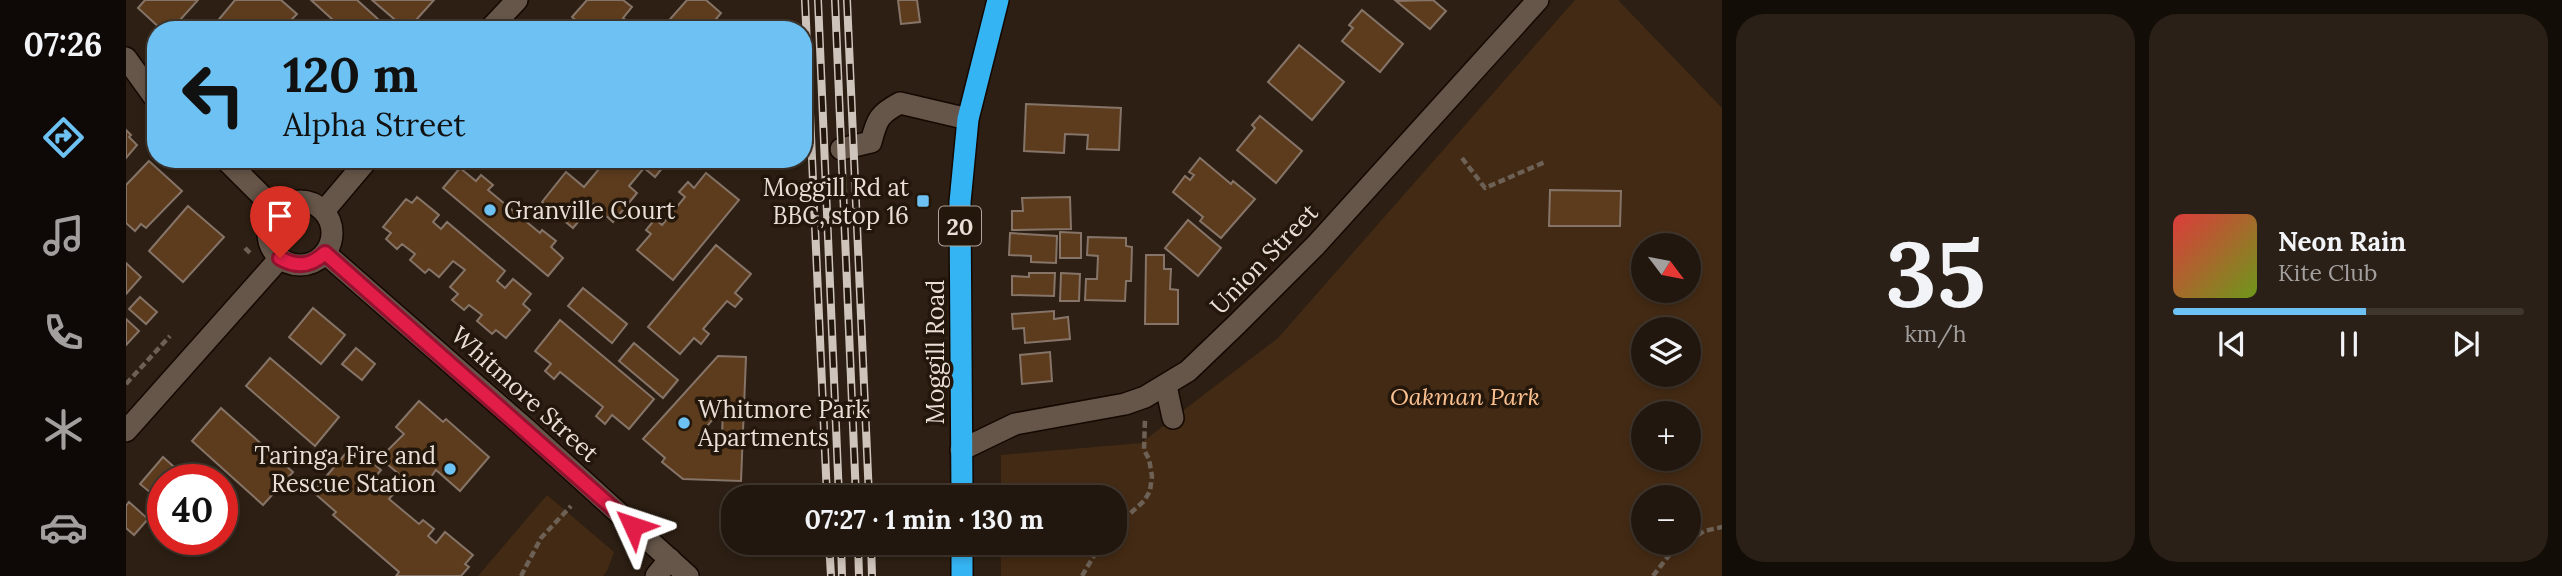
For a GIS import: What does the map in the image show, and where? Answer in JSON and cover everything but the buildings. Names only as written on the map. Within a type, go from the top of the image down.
[{"type":"highway","name":"Moggill Road","points":[[961,485],[960,202],[968,119],[996,2]]},
{"type":"highway","points":[[962,555],[962,576]]},
{"type":"street","points":[[497,21],[517,0]]},
{"type":"street","name":"Union Street","points":[[961,450],[1015,424],[1125,404],[1166,386],[1188,371],[1316,245],[1538,0]]},
{"type":"street","points":[[126,58],[147,87]]},
{"type":"street","points":[[126,77],[147,92]]},
{"type":"street","points":[[841,149],[871,142],[876,122],[884,111],[900,103],[968,119]]},
{"type":"street","points":[[234,168],[277,211]]},
{"type":"street","points":[[324,211],[361,168]]},
{"type":"street","points":[[295,201],[315,204],[324,211],[332,227],[330,245],[325,253],[309,264],[299,265],[280,258],[269,241],[271,220],[277,211],[295,201]]},
{"type":"street","name":"Whitmore Street","points":[[325,253],[688,576]]},
{"type":"street","points":[[126,431],[280,258]]},
{"type":"street","points":[[1166,386],[1173,418]]},
{"type":"street","points":[[656,576],[670,559]]},
{"type":"path","points":[[1462,158],[1485,188],[1545,162]]},
{"type":"path","points":[[245,248],[251,254]]},
{"type":"path","points":[[126,384],[170,336]]},
{"type":"path","points":[[1127,516],[1144,501],[1150,491],[1152,476],[1149,458],[1144,450],[1145,397]]},
{"type":"path","points":[[521,576],[541,538],[571,506]]},
{"type":"path","points":[[1701,533],[1722,527]]},
{"type":"path","points":[[1082,576],[1094,555]]},
{"type":"path","points":[[1653,576],[1669,555]]},
{"type":"green space","name":"Oakman Park","points":[[1575,0],[1618,0],[1722,108],[1722,576],[1001,576],[1001,555],[1127,555],[1127,485],[1001,485],[1001,455],[1141,443],[1278,338]]},
{"type":"green space","points":[[547,495],[614,552],[603,576],[478,576]]},
{"type":"railway","points":[[805,0],[806,21]]},
{"type":"railway","points":[[818,0],[838,485]]},
{"type":"railway","points":[[835,0],[855,485]]},
{"type":"railway","points":[[847,0],[868,485]]},
{"type":"railway","points":[[812,158],[826,485]]},
{"type":"railway","points":[[830,555],[831,576]]},
{"type":"railway","points":[[841,555],[842,576]]},
{"type":"railway","points":[[858,555],[859,576]]},
{"type":"railway","points":[[871,555],[872,576]]},
{"type":"place","name":"Moggill Rd at BBC, stop 16","points":[[923,201]]},
{"type":"place","name":"Granville Court","points":[[490,210]]},
{"type":"place","name":"Whitmore Park Apartments","points":[[684,423]]},
{"type":"place","name":"Taringa Fire and Rescue Station","points":[[450,469]]},
{"type":"route","points":[[280,258],[289,263],[309,264],[325,253],[397,314],[633,526]]}]
